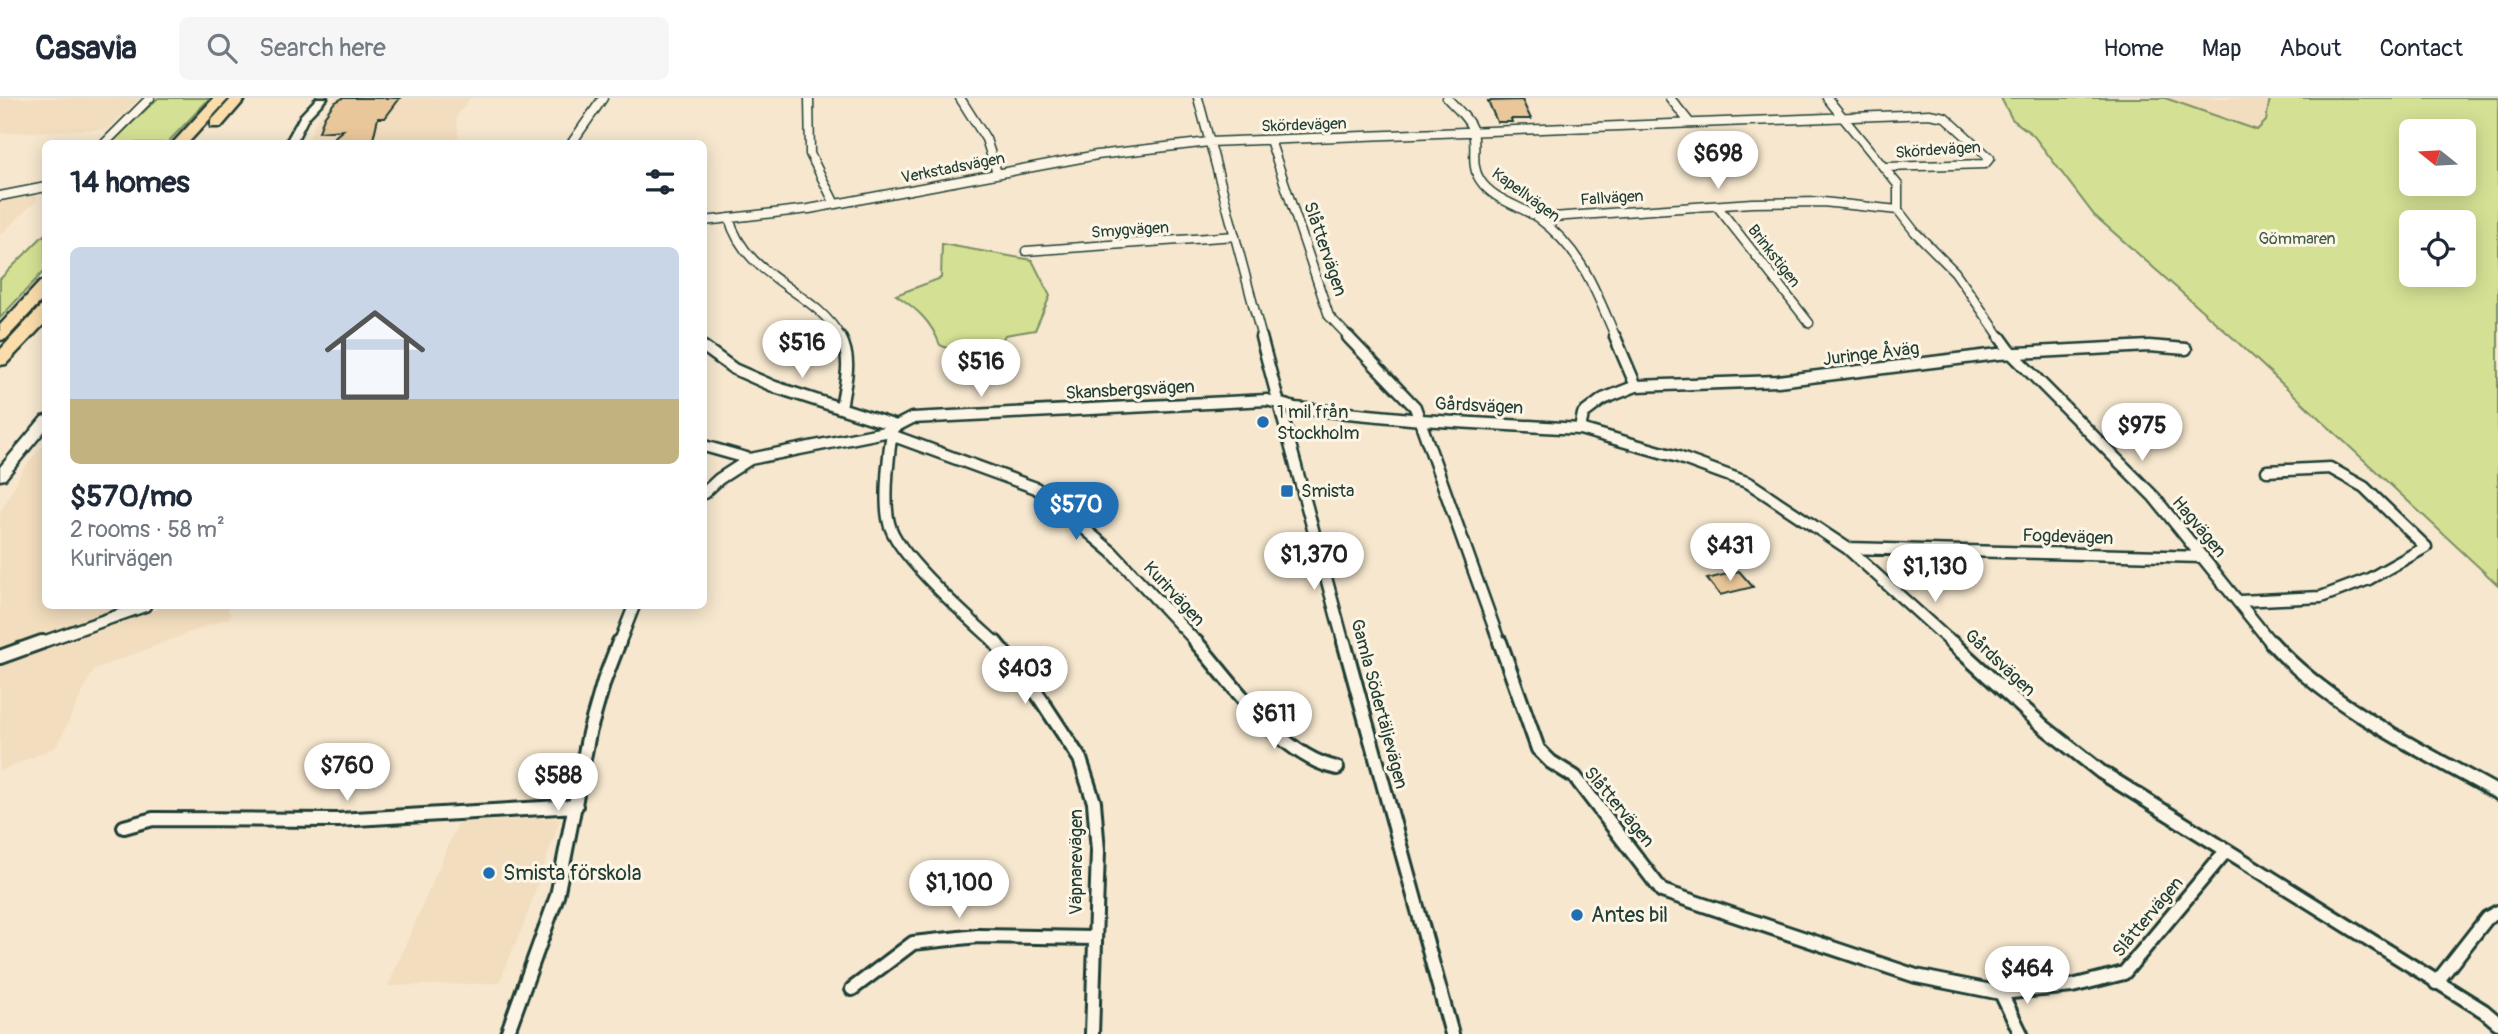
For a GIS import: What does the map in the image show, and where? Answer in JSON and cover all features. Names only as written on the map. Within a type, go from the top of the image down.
[{"type":"highway","points":[[183,140],[222,98]]},
{"type":"highway","points":[[202,140],[239,98]]},
{"type":"highway","points":[[0,335],[42,290]]},
{"type":"highway","points":[[0,360],[42,315]]},
{"type":"street","points":[[108,140],[150,98]]},
{"type":"street","points":[[292,140],[304,117],[322,98]]},
{"type":"street","points":[[574,140],[603,98]]},
{"type":"street","points":[[809,98],[810,154],[835,204]]},
{"type":"street","points":[[960,98],[986,139],[997,173]]},
{"type":"street","name":"Gamla Södertäljevägen","points":[[1198,98],[1452,1034]]},
{"type":"street","points":[[1447,98],[1473,131]]},
{"type":"street","points":[[1671,98],[1690,123]]},
{"type":"street","name":"Hagvägen","points":[[1827,98],[1898,185],[1898,210],[1915,232],[1955,272],[2014,355],[2154,497],[2273,645],[2295,666],[2390,732],[2498,793]]},
{"type":"street","name":"Skördevägen","points":[[1209,142],[1940,115],[1958,127],[1990,158],[1985,164],[1886,167]]},
{"type":"street","name":"Kapellvägen","points":[[1473,131],[1474,166],[1480,180],[1497,195],[1538,218],[1571,249],[1586,268],[1636,386]]},
{"type":"street","name":"Slåttervägen","points":[[1270,140],[1329,316],[1415,407],[1421,420],[1445,494],[1538,749],[1575,777],[1662,891],[1916,976],[2001,993],[2072,986],[2124,973],[2225,852]]},
{"type":"street","name":"Verkstadsvägen","points":[[707,221],[835,204],[1136,149],[1209,142]]},
{"type":"street","points":[[0,196],[42,188]]},
{"type":"street","name":"Fallvägen","points":[[1538,218],[1822,202],[1898,210]]},
{"type":"street","name":"Brinkstigen","points":[[1717,206],[1809,323]]},
{"type":"street","points":[[729,218],[730,226],[743,249],[779,283],[821,316],[846,347],[848,363],[841,408]]},
{"type":"street","name":"Smygvägen","points":[[1026,251],[1235,236]]},
{"type":"street","name":"Juringe Åväg","points":[[1580,429],[1583,414],[1603,400],[1636,386],[1778,381],[1998,354],[2149,346],[2186,349]]},
{"type":"street","name":"Kurirvägen","points":[[707,349],[734,369],[775,387],[841,408],[1036,488],[1054,500],[1121,562],[1246,700],[1298,752],[1315,764],[1337,768]]},
{"type":"street","name":"Skansbergsvägen","points":[[707,490],[719,478],[750,459],[885,432],[912,418],[1267,400],[1281,405]]},
{"type":"street","name":"Gårdsvägen","points":[[1281,405],[1421,420],[1580,429],[1678,457],[1749,484],[1847,548],[2044,727],[2101,772],[2225,852],[2484,1011],[2498,1023]]},
{"type":"street","points":[[0,476],[42,425]]},
{"type":"street","name":"Väpnarevägen","points":[[892,430],[888,521],[893,535],[943,595],[997,644],[1036,692],[1080,759],[1094,802],[1098,851],[1092,1034]]},
{"type":"street","points":[[707,447],[750,459]]},
{"type":"street","points":[[2240,601],[2321,597],[2369,579],[2426,547],[2364,487],[2330,468],[2267,471]]},
{"type":"street","name":"Fogdevägen","points":[[1847,548],[2203,557]]},
{"type":"street","points":[[0,657],[136,609]]},
{"type":"street","points":[[507,1034],[557,896],[589,733],[604,681],[633,609]]},
{"type":"street","points":[[124,827],[153,819],[338,820],[576,806]]},
{"type":"street","points":[[2436,982],[2487,918],[2498,912]]},
{"type":"street","points":[[852,989],[913,943],[978,936],[1094,938]]},
{"type":"street","points":[[2001,993],[2021,1034]]},
{"type":"shaded area","points":[[0,98],[140,98],[108,129],[0,133]]},
{"type":"shaded area","points":[[337,98],[470,98],[456,117],[459,140],[309,140],[316,121]]},
{"type":"shaded area","points":[[2165,98],[2270,98],[2266,121],[2257,130]]},
{"type":"shaded area","points":[[36,196],[37,200],[0,235],[0,201]]},
{"type":"shaded area","points":[[42,447],[42,609],[121,609],[0,650],[0,513],[24,468]]},
{"type":"shaded area","points":[[158,609],[229,609],[231,617],[94,669],[56,747],[0,771],[0,667]]},
{"type":"shaded area","name":"Smista förskola","points":[[560,819],[524,923],[499,983],[388,986],[458,823]]},
{"type":"green space","points":[[158,98],[210,98],[170,140],[114,140]]},
{"type":"green space","name":"Gömmaren","points":[[2001,98],[2165,98],[2257,130],[2266,121],[2270,98],[2498,98],[2498,585],[2232,337],[2094,215],[2033,135],[2012,119]]},
{"type":"green space","points":[[42,237],[42,273],[0,318],[0,279]]},
{"type":"green space","points":[[942,244],[1032,260],[1050,296],[1035,330],[1005,335],[987,366],[940,345],[922,316],[896,295],[941,278]]},
{"type":"building","points":[[343,98],[400,98],[385,118],[378,118],[373,140],[331,140],[343,130],[319,132],[324,117],[334,103]]},
{"type":"building","points":[[1522,100],[1531,119],[1511,119],[1512,122],[1497,122],[1488,101]]},
{"type":"building","points":[[1739,571],[1753,587],[1720,595],[1707,579]]},
{"type":"place","name":"1 mil från Stockholm","points":[[1263,422]]},
{"type":"place","name":"Smista","points":[[1287,491]]},
{"type":"place","name":"Smista förskola","points":[[489,873]]},
{"type":"place","name":"Antes bil","points":[[1577,915]]}]
